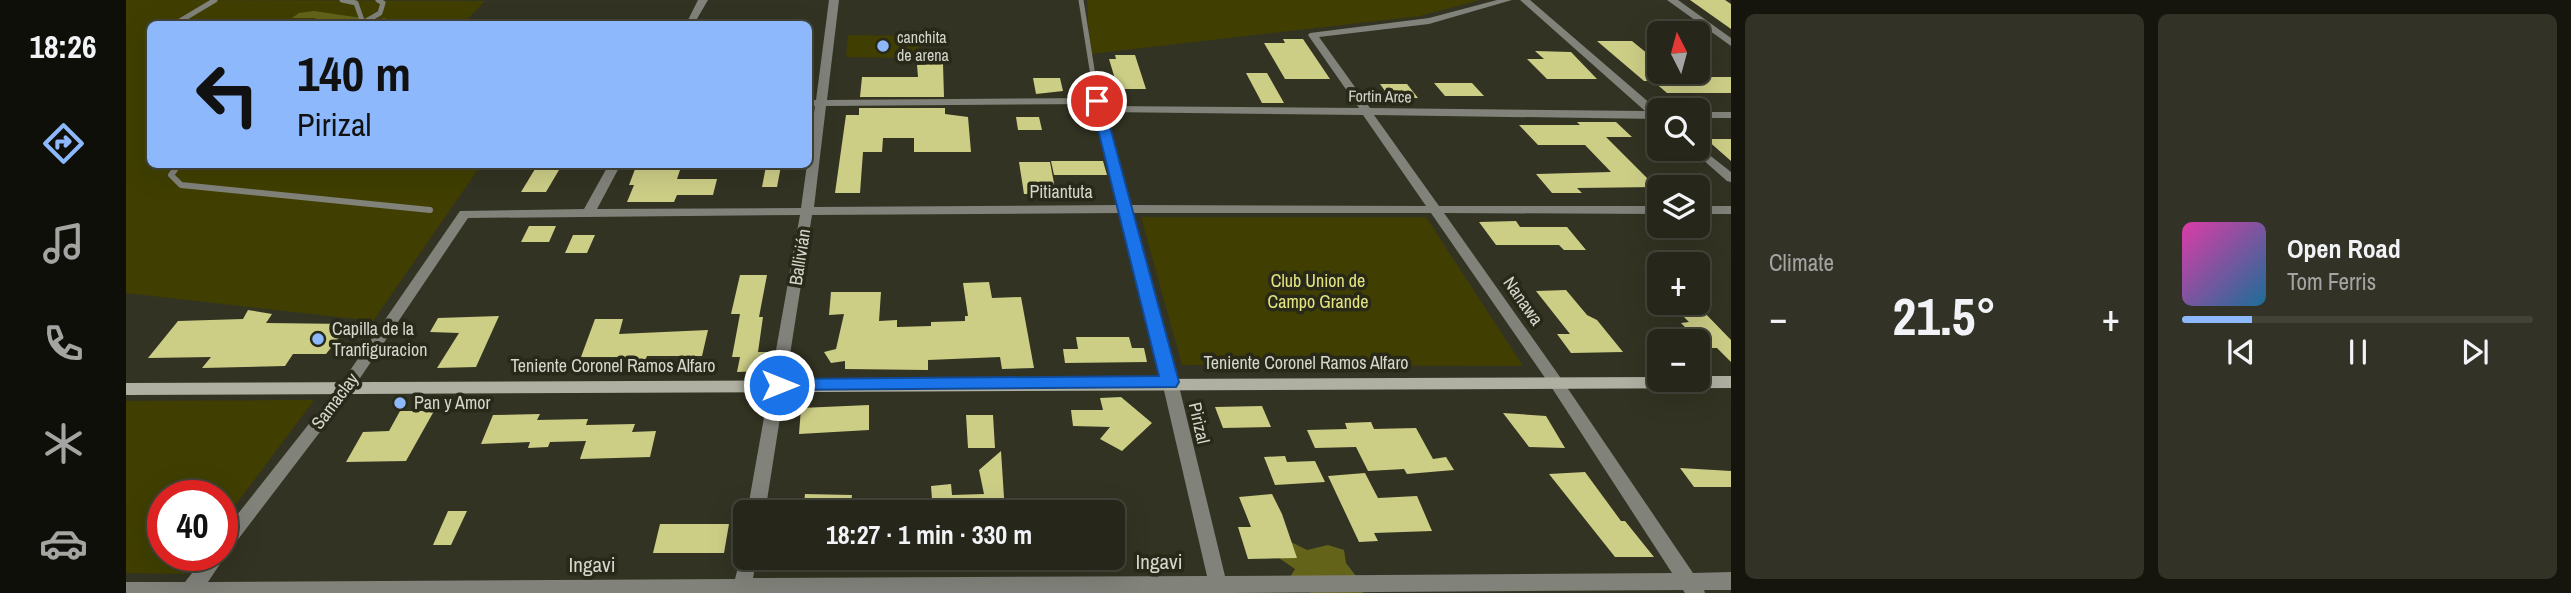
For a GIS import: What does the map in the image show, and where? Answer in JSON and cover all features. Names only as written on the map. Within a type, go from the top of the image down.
[{"type":"street","points":[[692,21],[703,0]]},
{"type":"street","name":"Ballivián","points":[[812,134],[814,103],[834,0]]},
{"type":"street","name":"Nanawa","points":[[1507,0],[1429,21],[1313,35],[1555,382],[1692,587]]},
{"type":"street","points":[[1525,0],[1647,105]]},
{"type":"street","points":[[1672,0],[1731,43]]},
{"type":"street","name":"Fortin Arce","points":[[814,103],[1647,115]]},
{"type":"street","name":"Pirizal","points":[[1098,105],[1170,382],[1219,589]]},
{"type":"street","points":[[1710,115],[1731,115]]},
{"type":"street","points":[[1710,160],[1731,178]]},
{"type":"street","points":[[589,212],[613,168]]},
{"type":"street","name":"Ballivián","points":[[758,500],[807,210],[810,168]]},
{"type":"street","name":"Pitiantuta","points":[[464,214],[807,210],[1647,210]]},
{"type":"street","points":[[1710,210],[1731,210]]},
{"type":"street","name":"Samaclay","points":[[238,527],[347,386],[464,214]]},
{"type":"street","name":"Teniente Coronel Ramos Alfaro","points":[[126,389],[1170,382],[1731,382]]},
{"type":"street","points":[[742,590],[746,570]]},
{"type":"street","points":[[189,592],[205,571]]},
{"type":"street","name":"Ingavi","points":[[126,591],[1692,587],[1731,581]]},
{"type":"lane","points":[[180,21],[215,0]]},
{"type":"lane","points":[[342,0],[356,3],[361,21]]},
{"type":"lane","points":[[367,21],[380,13],[383,3],[379,0]]},
{"type":"lane","points":[[1081,0],[1098,105]]},
{"type":"lane","points":[[175,168],[171,174],[181,185],[214,191],[430,210]]},
{"type":"green space","points":[[126,0],[485,1],[466,21],[147,21],[147,168],[479,168],[373,321],[126,293]]},
{"type":"green space","points":[[1087,0],[1480,0],[1420,16],[1090,54]]},
{"type":"green space","name":"canchita de arena","points":[[848,35],[919,36],[919,58],[846,57]]},
{"type":"green space","name":"Club Union de Campo Grande","points":[[1141,217],[1426,217],[1523,366],[1182,365]]},
{"type":"green space","points":[[314,400],[238,502],[238,480],[147,480],[147,571],[186,571],[184,574],[126,573],[126,401]]},
{"type":"shaded area","points":[[314,11],[375,20],[386,18],[383,21],[313,21],[316,18],[292,18],[299,13]]},
{"type":"shaded area","points":[[1287,540],[1307,550],[1328,545],[1344,550],[1346,563],[1359,580],[1363,593],[1311,593],[1289,579],[1295,569],[1276,556]]},
{"type":"building","points":[[1690,0],[1725,0],[1731,4],[1731,29]]},
{"type":"building","points":[[1283,39],[1303,39],[1330,79],[1285,79],[1264,43],[1285,43]]},
{"type":"building","points":[[1597,41],[1632,41],[1647,53],[1647,81]]},
{"type":"building","points":[[1535,51],[1571,52],[1597,79],[1547,79],[1527,59],[1544,59]]},
{"type":"building","points":[[1115,55],[1135,55],[1146,89],[1118,89],[1109,59],[1116,59]]},
{"type":"building","points":[[943,64],[944,97],[860,97],[862,77],[918,77],[917,65]]},
{"type":"building","points":[[1246,73],[1267,73],[1284,103],[1262,103]]},
{"type":"building","points":[[1710,77],[1731,77],[1731,93],[1667,93],[1656,84],[1710,84]]},
{"type":"building","points":[[1033,78],[1060,78],[1063,91],[1036,94]]},
{"type":"building","points":[[1434,83],[1472,83],[1484,96],[1445,96]]},
{"type":"building","points":[[1380,84],[1407,84],[1418,98],[1390,98]]},
{"type":"building","points":[[859,108],[945,108],[945,114],[968,117],[971,152],[914,152],[914,138],[883,138],[882,152],[863,152],[860,193],[835,193],[846,115],[859,115]]},
{"type":"building","points":[[1016,117],[1039,117],[1042,130],[1018,130]]},
{"type":"building","points":[[1577,122],[1616,122],[1632,137],[1606,137],[1647,178],[1647,187],[1577,188],[1582,193],[1552,193],[1536,174],[1611,172],[1585,145],[1538,145],[1519,125],[1580,125]]},
{"type":"building","points":[[1710,139],[1731,139],[1731,161],[1710,143]]},
{"type":"building","points":[[1051,161],[1103,161],[1107,175],[1054,175]]},
{"type":"building","points":[[1019,162],[1050,162],[1056,194],[1024,194]]},
{"type":"building","points":[[635,168],[681,168],[677,179],[717,179],[713,195],[677,195],[674,202],[627,202],[634,185],[629,185]]},
{"type":"building","points":[[766,168],[781,168],[777,187],[762,187]]},
{"type":"building","points":[[535,169],[559,170],[546,192],[521,192]]},
{"type":"building","points":[[1516,221],[1520,227],[1567,227],[1586,250],[1564,250],[1559,245],[1496,245],[1479,222]]},
{"type":"building","points":[[529,226],[556,226],[549,242],[521,242]]},
{"type":"building","points":[[573,235],[595,235],[587,253],[565,253]]},
{"type":"building","points":[[740,275],[767,275],[759,317],[763,317],[758,352],[770,352],[767,371],[737,372],[740,357],[732,357],[740,314],[731,314]]},
{"type":"building","points":[[989,282],[992,298],[1021,297],[1034,368],[1002,369],[1000,357],[928,360],[928,370],[845,369],[845,361],[831,363],[824,352],[836,349],[844,314],[829,315],[831,292],[881,292],[879,321],[897,320],[897,327],[931,326],[931,322],[965,321],[965,316],[968,316],[963,283]]},
{"type":"building","points":[[1566,290],[1587,315],[1597,320],[1623,352],[1571,353],[1557,334],[1570,334],[1536,291]]},
{"type":"building","points":[[248,310],[272,314],[266,323],[350,324],[326,354],[293,354],[285,366],[202,368],[211,357],[148,358],[178,321],[243,319]]},
{"type":"building","points":[[1682,315],[1707,315],[1731,340],[1731,362],[1717,348],[1710,348],[1710,329],[1687,329],[1681,323],[1689,322]]},
{"type":"building","points":[[499,316],[476,367],[437,368],[459,333],[430,332],[438,318]]},
{"type":"building","points":[[595,319],[623,319],[619,334],[708,330],[702,356],[647,356],[643,366],[624,366],[626,359],[619,357],[581,357]]},
{"type":"building","points":[[1076,337],[1129,337],[1132,348],[1144,348],[1147,362],[1065,363],[1063,349],[1078,349]]},
{"type":"building","points":[[1121,397],[1152,423],[1122,451],[1100,439],[1110,427],[1073,426],[1071,410],[1103,410],[1100,398]]},
{"type":"building","points":[[869,405],[869,430],[799,434],[801,408]]},
{"type":"building","points":[[1262,406],[1271,427],[1223,428],[1215,407]]},
{"type":"building","points":[[400,411],[434,411],[406,461],[346,462],[363,432],[389,431]]},
{"type":"building","points":[[1503,413],[1546,416],[1565,448],[1529,447]]},
{"type":"building","points":[[540,414],[537,420],[588,419],[586,425],[635,424],[632,432],[656,431],[650,457],[580,459],[586,441],[550,442],[548,447],[528,448],[530,442],[481,444],[493,415]]},
{"type":"building","points":[[966,415],[993,415],[995,448],[968,448]]},
{"type":"building","points":[[1371,422],[1374,429],[1416,428],[1433,459],[1446,457],[1454,470],[1407,474],[1404,469],[1368,471],[1356,447],[1315,448],[1307,430],[1347,429],[1345,423]]},
{"type":"building","points":[[1001,451],[1004,500],[932,500],[931,486],[951,484],[952,495],[984,494],[979,470]]},
{"type":"building","points":[[1285,456],[1287,462],[1315,461],[1325,482],[1275,485],[1264,457]]},
{"type":"building","points":[[1680,468],[1731,471],[1731,487],[1694,487]]},
{"type":"building","points":[[1585,472],[1621,521],[1625,521],[1654,557],[1615,557],[1549,474]]},
{"type":"building","points":[[1365,473],[1378,498],[1417,496],[1432,531],[1374,533],[1378,541],[1359,542],[1328,476]]},
{"type":"building","points":[[805,494],[852,495],[851,500],[804,500]]},
{"type":"building","points":[[1272,494],[1297,558],[1248,559],[1238,527],[1251,527],[1239,497]]},
{"type":"building","points":[[448,511],[467,511],[451,545],[433,545]]},
{"type":"building","points":[[660,524],[729,524],[724,553],[653,553]]},
{"type":"place","name":"canchita de arena","points":[[883,46]]},
{"type":"place","name":"Capilla de la Tranfiguracion","points":[[318,339]]},
{"type":"place","name":"Pan y Amor","points":[[400,403]]},
{"type":"route","points":[[779,385],[1170,382],[1097,101]]}]
